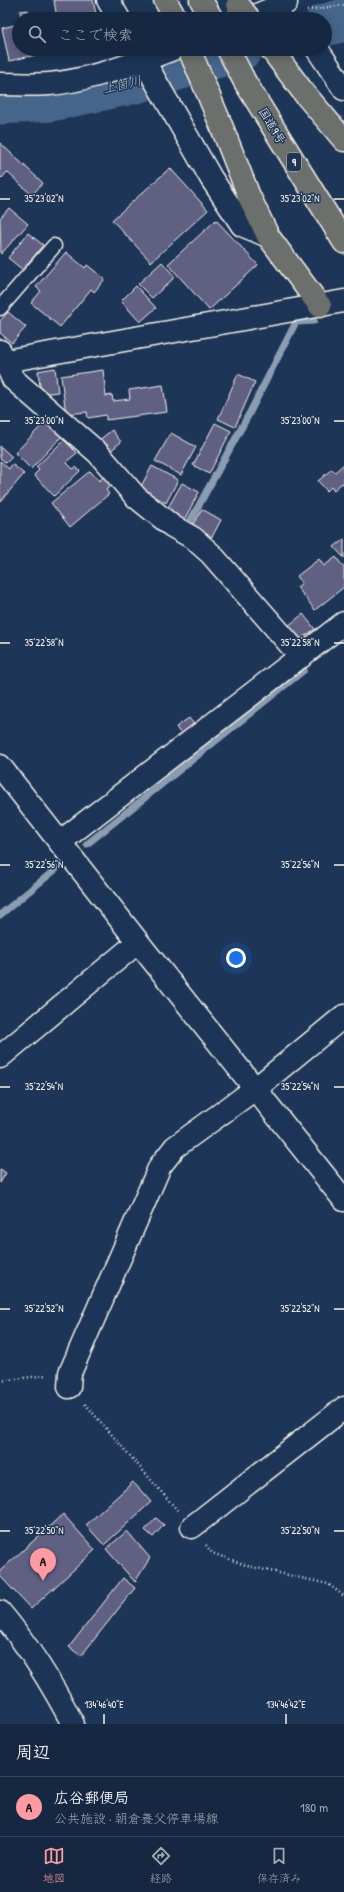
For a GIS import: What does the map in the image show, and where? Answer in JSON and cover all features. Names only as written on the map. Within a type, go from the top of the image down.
[{"type":"highway","points":[[165,0],[172,12]]},
{"type":"highway","points":[[192,56],[249,196],[268,236],[336,305]]},
{"type":"highway","name":"国道9号","points":[[232,56],[245,82],[344,241]]},
{"type":"highway","points":[[276,56],[344,140]]},
{"type":"street","points":[[108,0],[115,12]]},
{"type":"street","points":[[243,10],[290,10]]},
{"type":"street","points":[[322,56],[344,89]]},
{"type":"street","points":[[0,84],[50,84],[83,78],[142,58],[211,178],[242,225],[268,236]]},
{"type":"street","points":[[301,657],[211,554],[193,538],[172,526],[136,497],[98,453],[13,379],[1,358],[336,305]]},
{"type":"street","points":[[60,842],[344,623]]},
{"type":"street","points":[[0,766],[344,1200]]},
{"type":"street","points":[[0,1057],[138,942]]},
{"type":"street","points":[[70,1380],[160,1166],[175,1147],[255,1089],[344,1016]]},
{"type":"street","points":[[192,1527],[344,1408]]},
{"type":"street","points":[[0,1612],[15,1629],[40,1665],[73,1724]]},
{"type":"lane","points":[[0,308],[54,246]]},
{"type":"path","points":[[290,10],[344,5]]},
{"type":"path","points":[[0,1380],[29,1376],[70,1380]]},
{"type":"building","points":[[54,0],[93,0],[96,12],[56,12]]},
{"type":"building","points":[[28,10],[28,12],[20,12]]},
{"type":"building","points":[[12,26],[12,56],[31,56],[9,61],[2,28]]},
{"type":"building","points":[[0,143],[43,183],[32,195],[7,172],[2,178],[0,176]]},
{"type":"building","points":[[170,168],[208,210],[151,262],[112,220]]},
{"type":"building","points":[[9,208],[28,224],[1,254],[0,218]]},
{"type":"building","points":[[216,220],[258,265],[209,310],[168,264]]},
{"type":"building","points":[[28,233],[43,245],[23,270],[8,258]]},
{"type":"building","points":[[66,252],[85,268],[87,265],[105,279],[94,292],[91,289],[60,327],[31,303],[41,291],[36,287]]},
{"type":"building","points":[[162,262],[175,277],[152,298],[138,284]]},
{"type":"building","points":[[136,286],[156,308],[140,322],[121,301]]},
{"type":"building","points":[[8,312],[26,327],[12,343],[0,333],[0,321]]},
{"type":"building","points":[[55,368],[58,392],[41,394],[38,371]]},
{"type":"building","points":[[103,370],[106,396],[112,395],[113,401],[130,399],[129,390],[163,385],[167,412],[106,420],[106,415],[88,418],[87,412],[66,414],[61,376]]},
{"type":"building","points":[[238,374],[255,382],[235,427],[218,419]]},
{"type":"building","points":[[46,421],[62,436],[31,469],[15,453]]},
{"type":"building","points":[[215,423],[231,431],[209,474],[193,465]]},
{"type":"building","points":[[112,430],[121,442],[108,453],[98,441]]},
{"type":"building","points":[[171,433],[196,447],[181,475],[155,461]]},
{"type":"building","points":[[64,440],[77,453],[66,462],[73,469],[76,467],[80,471],[54,496],[34,475],[39,470],[36,467]]},
{"type":"building","points":[[0,446],[12,457],[6,463],[0,458]]},
{"type":"building","points":[[0,461],[9,469],[12,464],[24,474],[0,502]]},
{"type":"building","points":[[344,464],[344,485],[342,483],[334,490],[331,487],[327,491],[318,481],[332,469],[335,472]]},
{"type":"building","points":[[152,466],[178,480],[166,503],[140,488]]},
{"type":"building","points":[[90,471],[99,481],[107,474],[114,483],[106,490],[109,494],[70,527],[51,503]]},
{"type":"building","points":[[182,483],[199,492],[184,520],[166,511]]},
{"type":"building","points":[[202,509],[221,520],[212,537],[192,526]]},
{"type":"building","points":[[344,539],[344,558],[334,547]]},
{"type":"building","points":[[336,557],[344,568],[344,587],[315,610],[297,587],[302,583],[297,576],[319,559],[324,566]]},
{"type":"building","points":[[303,614],[315,629],[299,640],[288,626]]},
{"type":"building","points":[[189,718],[196,727],[183,737],[176,727]]},
{"type":"building","points":[[0,1169],[6,1173],[0,1183]]},
{"type":"building","points":[[133,1482],[151,1502],[104,1545],[86,1525]]},
{"type":"building","points":[[63,1514],[95,1550],[31,1609],[0,1576],[0,1571]]},
{"type":"building","points":[[156,1518],[164,1525],[153,1537],[145,1530]]},
{"type":"building","points":[[127,1531],[150,1558],[135,1582],[106,1549]]},
{"type":"building","points":[[123,1578],[135,1588],[81,1656],[69,1647]]},
{"type":"waterway","name":"上箇川","points":[[332,23],[344,20]]},
{"type":"waterway","name":"上箇川","points":[[0,103],[51,100],[136,82],[219,56]]},
{"type":"waterway","points":[[188,525],[249,414],[296,322],[314,321]]},
{"type":"waterway","points":[[87,844],[304,670]]},
{"type":"waterway","points":[[0,915],[56,869]]},
{"type":"place","name":"広谷郵便局","points":[[43,1581]]}]
